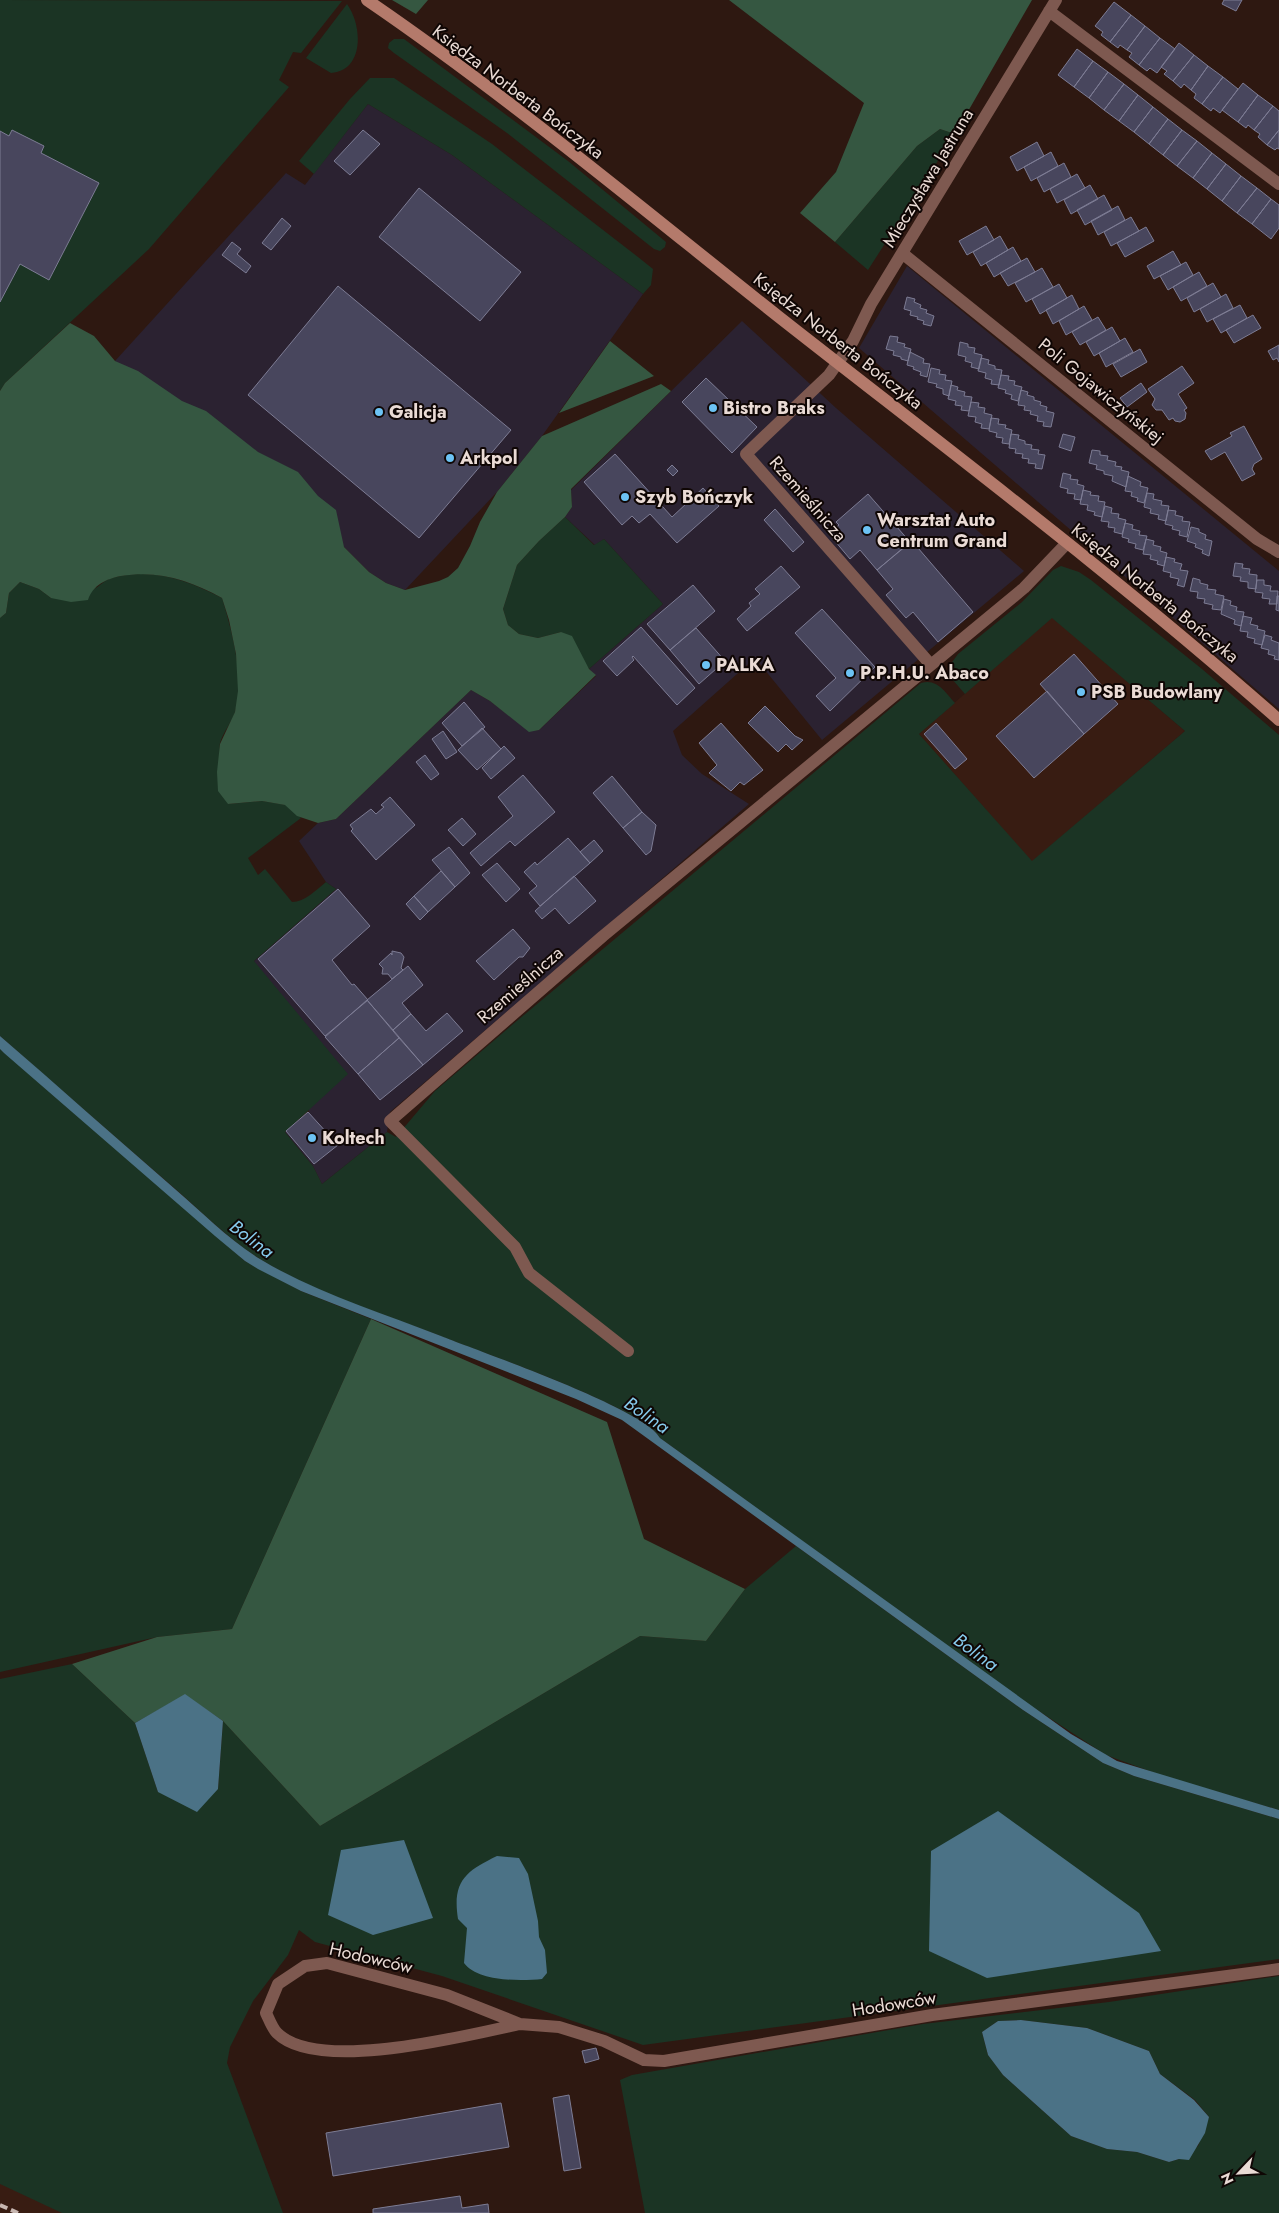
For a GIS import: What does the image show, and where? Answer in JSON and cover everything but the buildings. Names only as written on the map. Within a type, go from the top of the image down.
[{"type":"street","name":"Księdza Norberta Bończyka","points":[[367,0],[505,101],[1067,543],[1212,660],[1279,720]]},
{"type":"street","name":"Mieczysława Jastruna","points":[[838,363],[853,341],[871,304],[1052,6],[1279,184]]},
{"type":"street","name":"Poli Gojawiczyńskiej","points":[[902,253],[1250,534],[1279,552]]},
{"type":"street","name":"Rzemieślnicza","points":[[838,363],[829,375],[746,454],[931,665]]},
{"type":"street","name":"Rzemieślnicza","points":[[628,1351],[529,1273],[515,1247],[390,1121],[603,936],[1024,588],[1067,543]]},
{"type":"street","name":"Hodowców","points":[[520,2024],[441,2041],[406,2046],[318,2051],[294,2044],[277,2033],[266,2013],[278,1984],[305,1966],[327,1963],[446,1995],[520,2024],[559,2028],[604,2041],[644,2060],[664,2061],[932,2015],[1279,1968]]},
{"type":"shaded area","points":[[368,104],[452,155],[643,294],[542,436],[497,492],[405,590],[386,583],[369,572],[344,547],[115,361],[286,173],[305,185]]},
{"type":"shaded area","points":[[907,266],[1279,571],[1279,709],[859,348]]},
{"type":"shaded area","points":[[742,321],[836,408],[1024,571],[822,740],[755,658],[673,731],[682,755],[702,774],[749,804],[390,1112],[387,1132],[322,1184],[313,1166],[285,1132],[309,1112],[254,961],[336,889],[326,882],[299,841],[318,823],[336,819],[471,690],[490,701],[529,731],[539,730],[596,676],[589,669],[663,604],[604,539],[595,545],[565,517],[572,507],[571,490]]},
{"type":"shaded area","points":[[1052,617],[1185,731],[1032,862],[919,734]]},
{"type":"shaded area","points":[[0,2177],[79,2213],[0,2213]]},
{"type":"green space","points":[[0,0],[342,1],[301,53],[293,52],[279,80],[289,87],[149,249],[5,383],[0,391]]},
{"type":"green space","points":[[392,0],[428,0],[416,14]]},
{"type":"green space","points":[[729,0],[1032,0],[955,134],[940,129],[917,146],[835,242],[800,213],[836,172],[864,103]]},
{"type":"green space","points":[[347,4],[356,24],[358,35],[355,56],[350,64],[342,70],[331,73],[306,58]]},
{"type":"green space","points":[[394,39],[404,39],[568,161],[666,242],[665,247],[660,251],[654,249],[507,133],[394,53],[388,48],[389,43]]},
{"type":"green space","points":[[370,78],[394,78],[492,144],[653,269],[651,285],[643,294],[452,155],[368,104],[314,174],[299,161],[350,99]]},
{"type":"green space","points":[[940,129],[955,134],[868,270],[835,242],[917,146]]},
{"type":"green space","points":[[70,323],[94,336],[115,361],[138,371],[182,401],[206,411],[258,452],[298,472],[318,496],[336,510],[344,547],[369,572],[386,583],[405,590],[439,581],[448,577],[458,568],[497,492],[542,436],[661,384],[671,391],[571,489],[572,507],[565,517],[517,565],[503,609],[508,625],[519,634],[538,638],[561,632],[572,636],[589,669],[596,675],[539,730],[529,732],[490,701],[471,690],[336,819],[318,823],[297,816],[285,805],[262,801],[228,804],[218,791],[217,772],[220,744],[235,712],[238,691],[236,654],[222,598],[186,582],[148,574],[135,574],[110,579],[93,590],[88,600],[71,602],[51,598],[39,589],[20,582],[9,593],[6,613],[0,618],[0,391],[5,383]]},
{"type":"green space","points":[[610,341],[654,376],[559,413]]},
{"type":"green space","points":[[565,517],[594,545],[604,539],[663,604],[589,669],[561,632],[538,638],[519,634],[508,625],[503,609],[517,565]]},
{"type":"green space","points":[[1061,566],[1079,572],[1091,580],[1202,669],[1279,735],[1279,1810],[1163,1776],[1106,1755],[1022,1700],[660,1438],[649,1426],[626,1413],[563,1383],[328,1294],[260,1259],[225,1233],[0,1036],[0,618],[6,613],[9,593],[20,582],[39,589],[51,598],[87,592],[112,578],[141,574],[155,575],[183,581],[222,598],[236,655],[239,684],[235,712],[220,743],[220,755],[228,804],[262,801],[286,805],[301,818],[248,858],[258,875],[265,869],[292,902],[306,898],[326,882],[336,889],[254,961],[348,1074],[285,1132],[313,1166],[322,1184],[387,1132],[396,1137],[435,1091],[921,683],[932,682],[936,684],[955,703],[919,734],[1032,861],[1185,731],[1052,618],[965,694],[952,679],[950,665],[958,654],[1022,602],[1053,570]]},
{"type":"green space","points":[[0,1049],[245,1261],[301,1291],[371,1319],[232,1629],[157,1637],[0,1672]]},
{"type":"green space","points":[[371,1319],[607,1422],[644,1539],[745,1589],[706,1641],[640,1636],[320,1826],[223,1721],[185,1695],[135,1723],[72,1664],[157,1637],[232,1629]]},
{"type":"green space","points":[[796,1546],[1023,1710],[1103,1763],[1134,1776],[1279,1819],[1279,1959],[643,2045],[442,1976],[315,1942],[299,1930],[288,1955],[253,2001],[230,2047],[227,2063],[283,2213],[62,2213],[0,2184],[0,1679],[72,1664],[135,1723],[158,1792],[218,1789],[223,1721],[320,1826],[640,1636],[706,1641],[745,1589]]},
{"type":"green space","points":[[1279,1976],[1279,2213],[645,2213],[620,2080],[632,2075],[923,2024],[1109,2002]],"holes":[[[1021,2020],[1087,2028],[1149,2051],[1160,2074],[1195,2100],[1209,2117],[1198,2146],[1179,2159],[1169,2162],[1137,2152],[1107,2149],[1071,2136],[1003,2075],[988,2055],[982,2032],[998,2021]]]},
{"type":"water","points":[[0,1036],[216,1226],[260,1259],[326,1292],[523,1367],[625,1412],[648,1426],[660,1438],[1071,1734],[1117,1761],[1279,1810],[1279,1819],[1134,1776],[1103,1763],[1023,1710],[622,1420],[576,1399],[301,1291],[258,1269],[245,1261],[215,1236],[4,1053],[0,1049]]},
{"type":"water","points":[[185,1694],[223,1721],[218,1789],[197,1812],[158,1792],[135,1723]]},
{"type":"water","points":[[998,1811],[1139,1913],[1161,1951],[987,1978],[929,1951],[931,1851]]},
{"type":"water","points":[[404,1840],[433,1918],[373,1935],[328,1915],[341,1850]]},
{"type":"water","points":[[497,1856],[519,1858],[528,1874],[538,1921],[539,1937],[545,1950],[547,1973],[542,1979],[512,1980],[489,1977],[479,1974],[464,1963],[467,1928],[458,1919],[457,1895],[460,1886],[469,1873]]},
{"type":"water","points":[[1021,2020],[1087,2028],[1149,2051],[1160,2074],[1194,2100],[1209,2117],[1205,2133],[1189,2160],[1179,2159],[1169,2162],[1137,2152],[1107,2149],[1071,2136],[1003,2075],[988,2055],[982,2032],[998,2021]]},
{"type":"railway","points":[[0,2205],[18,2213]]},
{"type":"place","name":"Bistro Braks","points":[[713,408]]},
{"type":"place","name":"Galicja","points":[[379,412]]},
{"type":"place","name":"Arkpol","points":[[450,458]]},
{"type":"place","name":"Szyb Bończyk","points":[[625,497]]},
{"type":"place","name":"Warsztat Auto Centrum Grand","points":[[867,530]]},
{"type":"place","name":"PALKA","points":[[706,665]]},
{"type":"place","name":"P.P.H.U. Abaco","points":[[850,673]]},
{"type":"place","name":"PSB Budowlany","points":[[1081,692]]},
{"type":"place","name":"Koltech","points":[[312,1138]]},
{"type":"water label","name":"Bolina","points":[[252,1239]]},
{"type":"water label","name":"Bolina","points":[[647,1415]]},
{"type":"water label","name":"Bolina","points":[[976,1652]]}]
